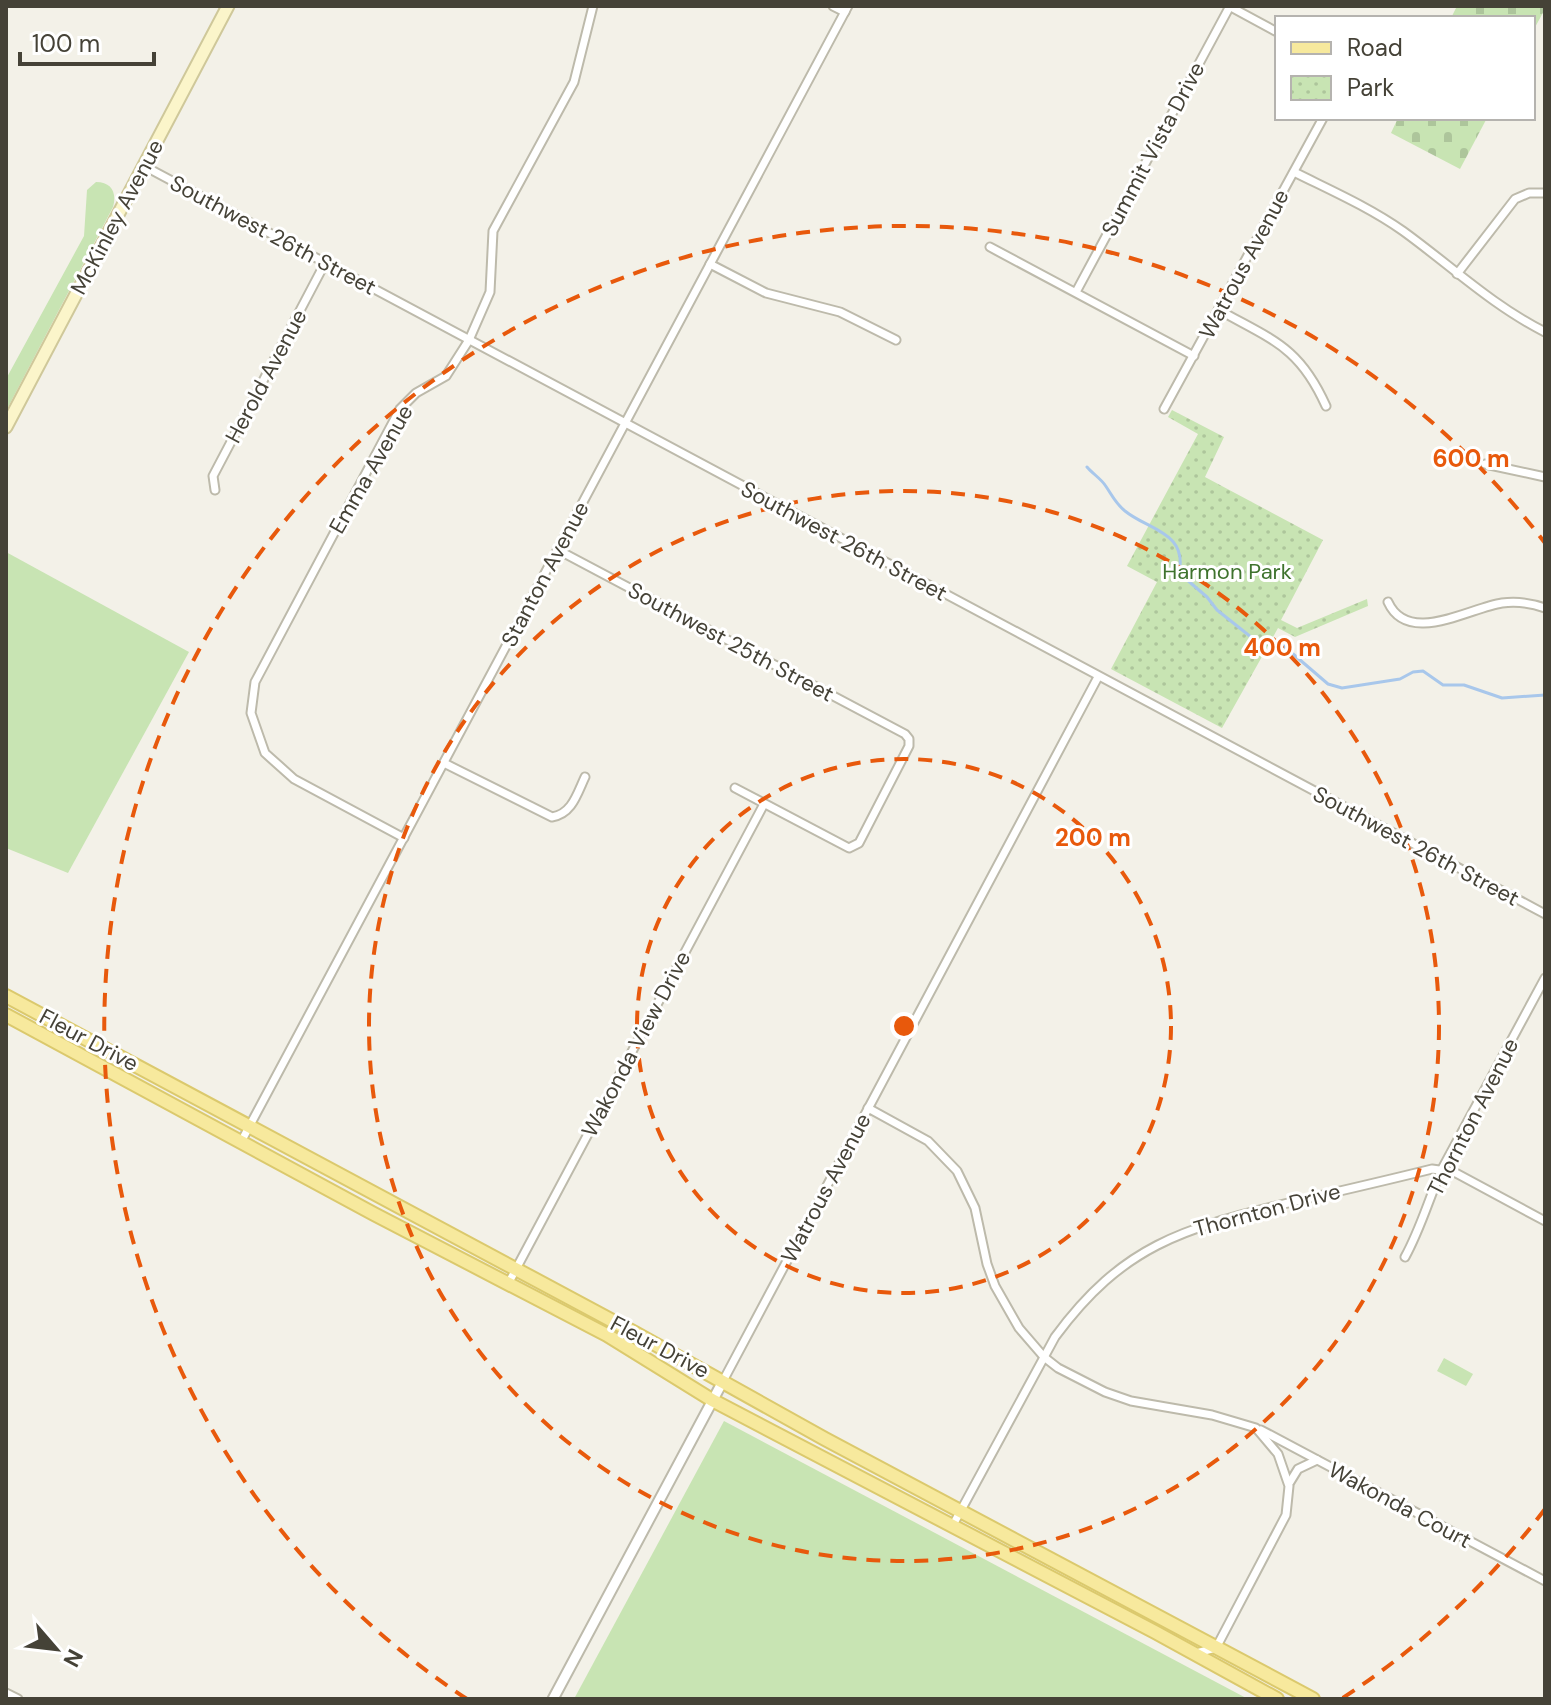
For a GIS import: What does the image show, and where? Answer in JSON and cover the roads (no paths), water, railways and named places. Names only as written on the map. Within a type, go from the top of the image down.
[{"type":"main road","name":"McKinley Avenue","points":[[6,427],[228,6]]},
{"type":"main road","name":"Fleur Drive","points":[[6,996],[1313,1699]]},
{"type":"main road","name":"Fleur Drive","points":[[6,1015],[607,1335],[712,1400],[1277,1699]]},
{"type":"street","name":"Emma Avenue","points":[[404,838],[294,779],[265,753],[251,713],[255,682],[400,409],[416,393],[446,376],[469,340],[490,292],[493,231],[574,82],[593,6]]},
{"type":"street","points":[[833,6],[846,9]]},
{"type":"street","points":[[1230,6],[1275,31]]},
{"type":"street","name":"Summit Vista Drive","points":[[1076,292],[1230,6]]},
{"type":"street","name":"Stanton Avenue","points":[[241,1142],[846,9]]},
{"type":"street","name":"Watrous Avenue","points":[[1164,409],[1322,120]]},
{"type":"street","name":"Southwest 26th Street","points":[[144,166],[1545,914]]},
{"type":"street","points":[[1294,172],[1401,230],[1503,308],[1545,332]]},
{"type":"street","points":[[1457,274],[1506,209],[1522,195],[1545,193]]},
{"type":"street","points":[[990,247],[1194,356]]},
{"type":"street","name":"Herold Avenue","points":[[215,490],[213,476],[325,263]]},
{"type":"street","points":[[710,264],[766,293],[840,312],[896,340]]},
{"type":"street","points":[[1219,310],[1289,350],[1314,379],[1326,406]]},
{"type":"street","points":[[1485,464],[1545,477]]},
{"type":"street","name":"Southwest 25th Street","points":[[558,550],[905,734],[909,739],[909,746],[859,843],[849,848],[764,804]]},
{"type":"street","points":[[1388,602],[1398,616],[1423,623],[1499,604],[1516,602],[1545,608]]},
{"type":"street","name":"Watrous Avenue","points":[[553,1699],[1098,677]]},
{"type":"street","points":[[444,763],[552,817],[562,816],[568,811],[585,777]]},
{"type":"street","points":[[735,788],[764,804]]},
{"type":"street","name":"Wakonda View Drive","points":[[508,1284],[764,804]]},
{"type":"street","name":"Thornton Avenue","points":[[1405,1257],[1420,1230],[1442,1169],[1545,978]]},
{"type":"street","name":"Wakonda Court","points":[[868,1108],[928,1141],[957,1171],[975,1208],[995,1286],[1019,1328],[1044,1357],[1080,1381],[1118,1396],[1212,1415],[1256,1428],[1545,1581]]},
{"type":"street","points":[[1442,1169],[1454,1172],[1545,1221]]},
{"type":"street","name":"Thornton Drive","points":[[953,1525],[1044,1357],[1071,1316],[1114,1272],[1163,1241],[1218,1220],[1442,1169]]},
{"type":"street","points":[[1256,1428],[1278,1454],[1289,1486]]},
{"type":"street","points":[[1194,1653],[1216,1648],[1280,1529],[1288,1507],[1292,1475],[1317,1460]]},
{"type":"street","points":[[6,1693],[18,1699]]},
{"type":"waterway","points":[[1087,467],[1125,511],[1172,540],[1178,549],[1179,573],[1217,610],[1256,641],[1278,641],[1328,684],[1342,688],[1400,679],[1423,671],[1443,685],[1464,685],[1502,698],[1545,695]]},
{"type":"park label","name":"Harmon Park","points":[[1227,571]]}]
